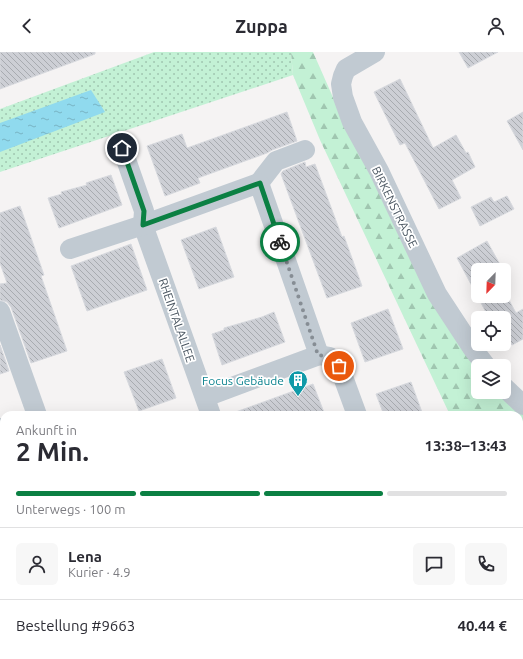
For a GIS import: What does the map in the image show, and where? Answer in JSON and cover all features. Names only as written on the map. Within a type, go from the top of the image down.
[{"type":"street","name":"BIRKENSTRASSE","points":[[375,52],[346,69],[341,84],[343,97],[352,122],[379,171],[437,294],[481,359]]},
{"type":"street","name":"RHEINTALALLEE","points":[[122,148],[144,211],[143,225],[208,406]]},
{"type":"street","points":[[70,248],[143,225],[260,183],[276,161],[305,150]]},
{"type":"street","points":[[260,183],[318,355]]},
{"type":"street","points":[[0,311],[36,411]]},
{"type":"street","points":[[208,406],[318,355],[330,357],[339,366],[356,411]]},
{"type":"street","points":[[511,393],[523,404]]},
{"type":"green space","points":[[154,52],[291,52],[293,75],[0,172],[0,109]]},
{"type":"green space","points":[[291,52],[313,52],[339,111],[474,359],[471,359],[471,399],[511,399],[511,397],[523,405],[523,411],[448,411],[320,140],[293,75]]},
{"type":"water","points":[[91,90],[105,112],[0,152],[0,123]]},
{"type":"building","points":[[0,52],[95,52],[95,54],[0,89]]},
{"type":"building","points":[[459,52],[498,52],[468,68]]},
{"type":"building","points":[[400,79],[433,148],[456,135],[466,153],[468,152],[475,167],[452,180],[461,198],[439,209],[405,143],[400,145],[374,92]]},
{"type":"building","points":[[287,112],[297,141],[198,178],[200,183],[165,196],[147,146],[182,134],[187,148]]},
{"type":"building","points":[[523,112],[523,150],[507,121]]},
{"type":"building","points":[[305,162],[306,167],[315,164],[362,286],[327,298],[281,174],[283,171]]},
{"type":"building","points":[[111,175],[122,205],[59,228],[48,198]]},
{"type":"building","points":[[507,196],[514,209],[480,226],[471,207],[491,197],[494,202]]},
{"type":"building","points":[[20,206],[44,275],[41,276],[67,351],[31,363],[11,307],[7,302],[0,300],[0,284],[7,283],[0,263],[0,213]]},
{"type":"building","points":[[216,227],[234,277],[199,289],[181,240]]},
{"type":"building","points":[[487,241],[499,263],[471,263],[471,284],[457,258]]},
{"type":"building","points":[[131,244],[147,290],[87,311],[71,266]]},
{"type":"building","points":[[481,303],[511,303],[516,313],[523,309],[523,339],[512,345],[511,343],[511,311],[485,311]]},
{"type":"building","points":[[388,309],[403,349],[365,362],[351,323]]},
{"type":"building","points":[[274,312],[285,342],[222,365],[212,334],[224,330],[224,328]]},
{"type":"building","points":[[0,345],[9,371],[0,374]]},
{"type":"building","points":[[162,359],[176,398],[139,411],[124,372]]},
{"type":"building","points":[[411,382],[422,411],[382,411],[376,394]]},
{"type":"building","name":"Focus Gebäude","points":[[313,384],[323,411],[239,411]]},
{"type":"way so far","points":[[280,242],[318,355],[330,357],[339,366]]},
{"type":"place","name":"Focus Gebäude","points":[[298,397]]},
{"type":"route","points":[[122,148],[144,211],[143,225],[260,183],[280,242]]}]
